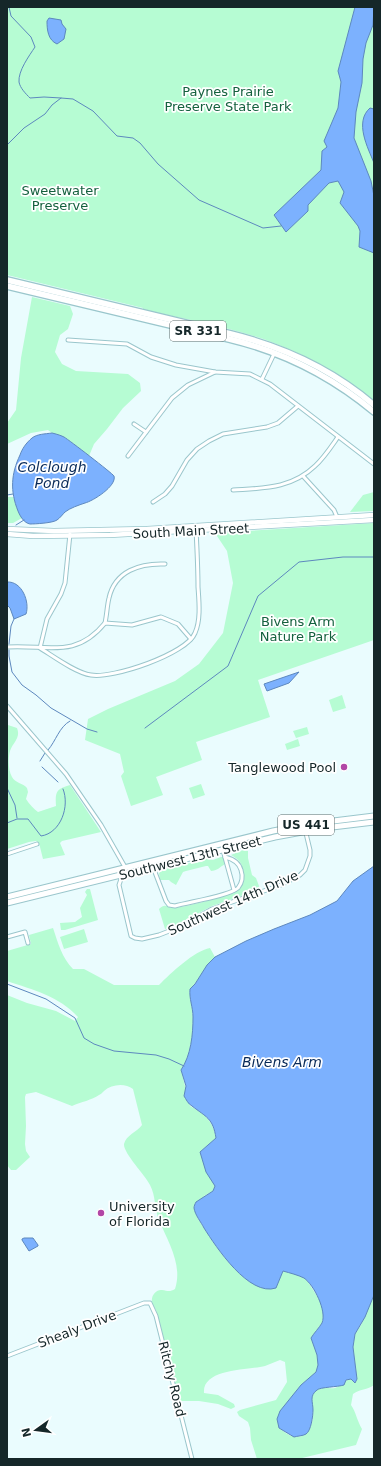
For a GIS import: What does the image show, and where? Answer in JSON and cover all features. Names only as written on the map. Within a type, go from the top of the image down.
[{"type":"highway","name":"SR 331","points":[[7,280],[69,298]]},
{"type":"highway","name":"SR 331","points":[[7,286],[237,335],[305,360],[333,375],[374,405]]},
{"type":"highway","name":"SR 331","points":[[276,350],[325,377],[351,394],[374,412]]},
{"type":"main road","name":"South Main Street","points":[[7,529],[110,535],[374,515]]},
{"type":"main road","name":"South Main Street","points":[[337,519],[374,520]]},
{"type":"main road","name":"South Main Street","points":[[7,534],[70,533]]},
{"type":"main road","name":"Southwest 13th Street","points":[[7,897],[273,831],[304,825],[374,816]]},
{"type":"main road","name":"Southwest 13th Street","points":[[7,903],[223,849],[306,831],[374,822]]},
{"type":"main road","points":[[58,884],[60,890]]},
{"type":"main road","points":[[7,903],[28,892]]},
{"type":"street","points":[[68,340],[127,344],[151,357],[170,363],[215,372],[244,372],[262,379],[374,464]]},
{"type":"street","points":[[262,379],[276,350]]},
{"type":"street","points":[[128,456],[163,408],[181,390],[195,381],[215,372]]},
{"type":"street","points":[[153,502],[172,486],[188,460],[197,449],[209,441],[223,434],[267,427],[278,423],[298,406]]},
{"type":"street","points":[[134,424],[146,432]]},
{"type":"street","points":[[233,490],[280,486],[303,476],[315,466],[338,437]]},
{"type":"street","points":[[303,476],[334,510],[337,519]]},
{"type":"street","points":[[40,648],[85,674],[102,676],[117,674],[179,650],[195,633],[198,619],[199,596],[196,528]]},
{"type":"street","points":[[40,648],[47,620],[62,594],[65,583],[70,533]]},
{"type":"street","points":[[7,647],[63,648],[89,638],[105,623],[109,597],[114,585],[122,575],[132,568],[141,565],[165,564]]},
{"type":"street","points":[[105,623],[132,625],[161,617],[178,624],[191,639]]},
{"type":"street","points":[[7,706],[66,774],[101,825],[124,867]]},
{"type":"street","name":"Southwest 14th Drive","points":[[120,875],[121,879],[119,885],[131,936],[137,938],[152,938],[182,926],[212,909],[281,885],[300,875],[305,870],[310,856],[304,825]]},
{"type":"street","points":[[221,843],[234,890]]},
{"type":"street","points":[[7,854],[37,844]]},
{"type":"street","points":[[150,861],[166,900],[170,906],[175,906],[234,890],[239,887],[242,880],[241,868],[232,859],[225,857]]},
{"type":"street","points":[[118,869],[120,875]]},
{"type":"street","points":[[7,938],[25,932],[28,943]]},
{"type":"street","name":"Shealy Drive","points":[[7,1356],[148,1302]]},
{"type":"street","name":"Ritchy Road","points":[[148,1302],[153,1307],[156,1316],[192,1459]]},
{"type":"green space","points":[[7,7],[374,7],[374,401],[313,361],[258,337],[7,275]]},
{"type":"green space","points":[[32,297],[70,306],[73,314],[68,329],[60,335],[55,352],[62,364],[76,371],[128,374],[140,383],[141,391],[123,408],[94,444],[89,456],[64,437],[48,430],[31,433],[7,444],[7,423],[16,410],[21,358]]},
{"type":"green space","points":[[374,492],[374,511],[350,512],[363,495]]},
{"type":"green space","points":[[7,497],[13,497],[22,518],[13,523],[7,523]]},
{"type":"green space","name":"Bivens Arm Nature Park","points":[[374,523],[374,640],[258,680],[270,717],[196,742],[202,760],[156,777],[163,795],[131,806],[121,776],[124,772],[120,754],[85,740],[88,719],[175,681],[199,664],[223,633],[233,583],[227,551],[215,533]]},
{"type":"green space","points":[[342,695],[346,708],[333,712],[329,700]]},
{"type":"green space","points":[[7,719],[8,725],[17,728],[18,731],[18,735],[9,754],[10,771],[13,779],[27,788],[28,792],[26,799],[30,805],[38,812],[56,806],[57,792],[70,785],[101,832],[62,841],[60,843],[65,855],[43,859],[39,843],[36,841],[7,849]]},
{"type":"green space","points":[[307,727],[309,734],[296,738],[293,731]]},
{"type":"green space","points":[[298,739],[300,746],[287,750],[285,744]]},
{"type":"green space","points":[[201,784],[205,795],[193,799],[189,788]]},
{"type":"green space","points":[[243,850],[248,851],[252,875],[256,878],[259,886],[258,890],[212,906],[174,926],[165,929],[159,909],[163,906],[173,908],[186,906],[218,898],[239,889],[242,885],[244,876],[242,865],[231,855]]},
{"type":"green space","points":[[223,857],[225,864],[218,869],[211,871],[208,866],[206,866],[183,872],[176,885],[169,880],[160,880],[159,873],[164,869],[201,862],[206,859],[213,860]]},
{"type":"green space","points":[[87,889],[90,889],[98,920],[61,930],[60,923],[75,922],[82,917],[80,908],[87,895],[85,892]]},
{"type":"green space","points":[[53,928],[63,955],[73,969],[84,969],[114,985],[159,985],[190,958],[197,953],[210,948],[215,957],[190,989],[193,1018],[192,1038],[187,1058],[181,1070],[190,1106],[208,1119],[213,1127],[216,1138],[200,1152],[215,1186],[213,1191],[204,1196],[197,1217],[230,1264],[253,1284],[265,1288],[276,1287],[283,1271],[293,1273],[306,1279],[321,1302],[324,1313],[322,1323],[311,1338],[317,1355],[318,1365],[316,1372],[301,1385],[279,1428],[287,1434],[298,1437],[303,1436],[309,1429],[313,1420],[312,1398],[317,1389],[335,1388],[351,1379],[355,1383],[357,1379],[353,1347],[355,1334],[361,1325],[374,1295],[374,1385],[353,1394],[351,1405],[362,1429],[356,1445],[298,1459],[257,1459],[251,1440],[248,1422],[239,1416],[237,1412],[276,1400],[287,1382],[285,1362],[280,1360],[265,1366],[218,1375],[205,1385],[204,1393],[218,1395],[234,1404],[235,1407],[231,1409],[218,1404],[199,1401],[180,1401],[178,1399],[156,1310],[152,1303],[153,1295],[156,1291],[170,1291],[175,1289],[177,1280],[176,1262],[157,1216],[152,1189],[130,1158],[124,1144],[127,1138],[142,1125],[133,1089],[118,1085],[107,1089],[100,1095],[72,1106],[36,1092],[26,1094],[25,1144],[26,1151],[30,1157],[16,1170],[11,1170],[7,1165],[7,995],[27,1003],[56,1011],[75,1021],[78,1017],[63,1004],[45,994],[7,981],[7,951],[31,944],[29,935]]},
{"type":"green space","points":[[84,929],[88,942],[64,949],[60,937]]},
{"type":"water","points":[[355,7],[374,7],[373,25],[366,43],[363,59],[362,83],[356,112],[354,138],[371,181],[374,196],[374,253],[359,247],[360,231],[358,226],[340,203],[344,192],[338,181],[329,183],[308,205],[308,211],[286,232],[274,215],[321,170],[322,151],[327,147],[324,141],[338,108],[341,82],[338,71]]},
{"type":"water","points":[[49,18],[61,20],[66,29],[64,39],[57,44],[52,40],[47,28],[47,21]]},
{"type":"water","points":[[370,108],[374,109],[374,163],[366,143],[363,128],[365,114]]},
{"type":"water","name":"Colclough Pond","points":[[52,433],[64,437],[114,476],[114,480],[104,492],[89,502],[69,509],[57,520],[48,523],[30,524],[24,521],[21,517],[15,504],[13,476],[17,462],[26,444],[36,436]]},
{"type":"water","points":[[7,582],[17,585],[24,593],[26,598],[26,614],[14,619],[10,608],[7,605]]},
{"type":"water","points":[[299,672],[289,683],[267,691],[264,684]]},
{"type":"water","name":"Bivens Arm","points":[[374,866],[374,1295],[365,1317],[355,1334],[353,1347],[357,1379],[355,1383],[351,1379],[346,1380],[344,1385],[317,1390],[312,1397],[313,1416],[309,1430],[305,1435],[294,1437],[279,1428],[277,1419],[280,1411],[301,1385],[316,1372],[318,1365],[317,1355],[311,1338],[322,1323],[323,1312],[319,1299],[312,1286],[302,1277],[283,1271],[276,1288],[266,1289],[255,1285],[245,1278],[225,1258],[204,1228],[196,1213],[194,1206],[196,1202],[213,1191],[215,1186],[206,1172],[200,1152],[216,1138],[211,1122],[189,1104],[184,1096],[186,1086],[181,1070],[191,1045],[193,1031],[193,1013],[190,989],[207,965],[215,957],[246,941],[310,915],[337,901],[353,881]]},
{"type":"water","points":[[24,1238],[33,1238],[38,1246],[29,1251],[22,1240]]},
{"type":"waterway","points":[[9,7],[11,16],[31,37],[35,47],[20,73],[19,82],[23,91],[30,98],[61,98]]},
{"type":"waterway","points":[[7,145],[24,128],[45,114],[52,105],[61,98],[73,99],[93,111],[117,136],[133,138],[140,143],[158,164],[199,200],[263,228],[281,226]]},
{"type":"waterway","points":[[7,495],[13,494]]},
{"type":"waterway","points":[[16,525],[24,520]]},
{"type":"waterway","points":[[145,728],[228,666],[258,596],[299,562],[343,557],[374,557]]},
{"type":"waterway","points":[[9,644],[11,626],[14,619]]},
{"type":"waterway","points":[[9,650],[12,672],[22,685],[51,708],[87,729],[97,732]]},
{"type":"waterway","points":[[48,750],[60,730],[70,721]]},
{"type":"waterway","points":[[40,761],[45,753]]},
{"type":"waterway","points":[[42,767],[58,782]]},
{"type":"waterway","points":[[7,788],[15,805],[17,818]]},
{"type":"waterway","points":[[7,823],[17,819],[28,819],[41,836],[48,834],[54,830],[62,818],[65,803],[63,789]]},
{"type":"waterway","points":[[7,984],[46,999],[75,1018],[84,1038],[94,1044],[114,1051],[156,1055],[184,1066]]},
{"type":"place","name":"Tanglewood Pool","points":[[344,767]]},
{"type":"place","name":"University of Florida","points":[[101,1213]]},
{"type":"park label","name":"Paynes Prairie Preserve State Park","points":[[228,98]]},
{"type":"park label","name":"Sweetwater Preserve","points":[[60,198]]}]
